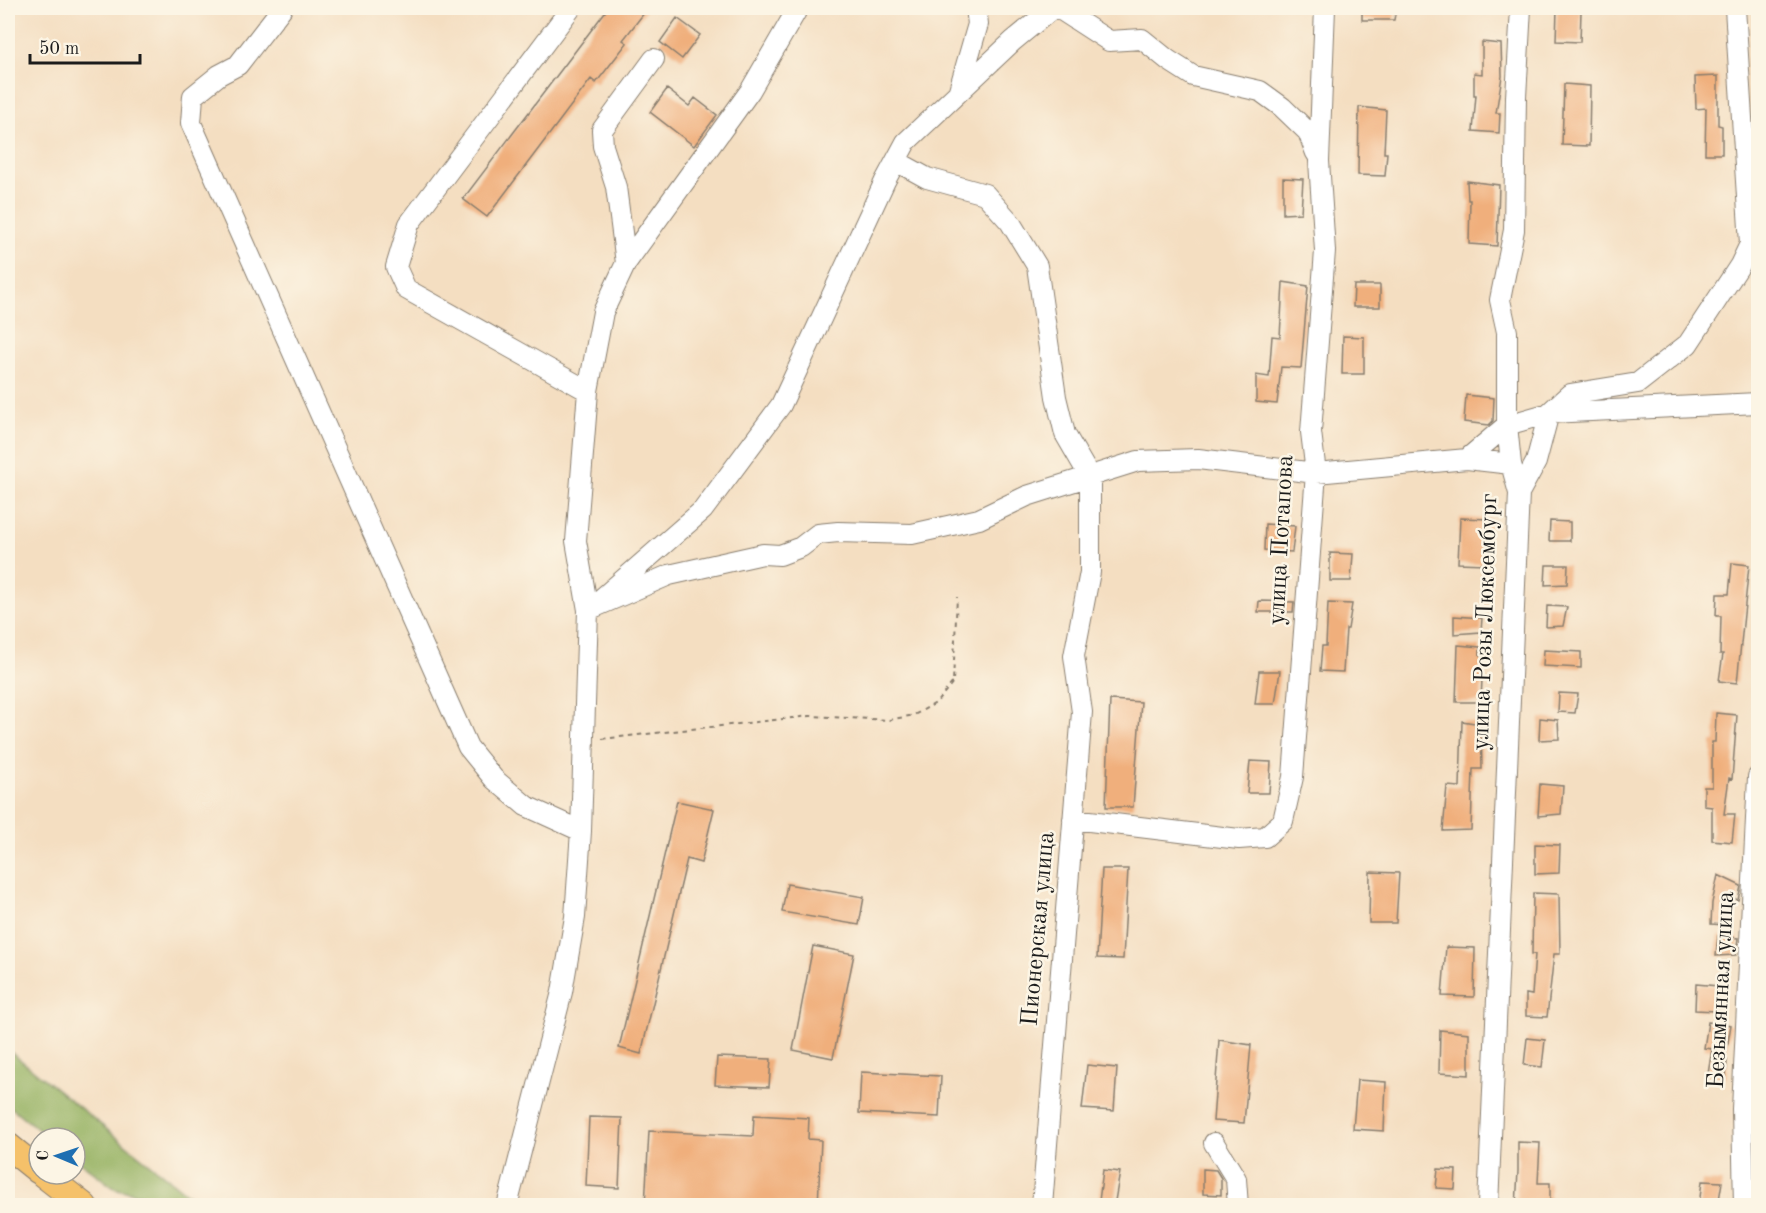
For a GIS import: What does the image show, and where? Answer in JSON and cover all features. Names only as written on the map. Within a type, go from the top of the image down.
[{"type":"main road","points":[[9,1148],[27,1162]]},
{"type":"main road","points":[[58,1186],[84,1206]]},
{"type":"street","points":[[282,8],[238,65],[219,75],[193,96],[191,123],[468,747],[494,778],[526,806],[581,831]]},
{"type":"street","points":[[572,8],[409,224],[396,267],[406,289],[588,391]]},
{"type":"street","points":[[507,1206],[562,992],[575,917],[581,831],[588,610],[576,541],[588,391],[603,312],[626,262],[750,91],[798,8]]},
{"type":"street","points":[[958,93],[978,24],[976,8]]},
{"type":"street","points":[[1027,29],[1029,8]]},
{"type":"street","points":[[588,610],[703,510],[781,405],[885,181],[906,142],[1027,29],[1053,8]]},
{"type":"street","points":[[1058,8],[1109,41],[1142,39],[1193,76],[1260,91],[1282,107],[1308,132],[1319,161]]},
{"type":"street","name":"улица Потапова","points":[[1073,819],[1239,839],[1265,837],[1283,821],[1293,777],[1316,473],[1311,432],[1325,250],[1319,161],[1325,8]]},
{"type":"street","name":"улица Розы Люксембург","points":[[1488,1206],[1519,493],[1511,464],[1508,425],[1507,332],[1500,300],[1514,230],[1516,97],[1521,8]]},
{"type":"street","points":[[1519,493],[1536,462],[1549,413],[1570,394],[1638,383],[1689,344],[1740,265],[1754,250],[1735,8]]},
{"type":"street","points":[[626,262],[616,187],[603,146],[602,130],[654,59]]},
{"type":"street","points":[[896,161],[927,178],[985,194],[1010,222],[1037,266],[1056,397],[1065,434],[1090,477]]},
{"type":"street","points":[[1467,459],[1508,425],[1549,413],[1758,403]]},
{"type":"street","points":[[588,610],[669,575],[762,554],[780,555],[801,548],[818,534],[838,532],[912,534],[979,519],[1027,496],[1138,461],[1198,459],[1316,473],[1467,459],[1511,464]]},
{"type":"street","name":"Пионерская улица","points":[[1042,1206],[1082,712],[1074,656],[1090,573],[1090,477]]},
{"type":"street","name":"Безымянная улица","points":[[1744,1206],[1742,1109],[1758,777]]},
{"type":"street","points":[[1214,1143],[1236,1179],[1238,1206]]},
{"type":"path","points":[[584,741],[810,716],[889,720],[914,715],[936,704],[953,682],[957,597]]},
{"type":"green space","points":[[8,1050],[201,1205],[157,1205],[142,1195],[114,1188],[87,1167],[87,1126],[34,1126],[8,1105]]},
{"type":"building","points":[[608,8],[648,8],[623,40],[627,43],[596,83],[591,79],[487,217],[463,199]]},
{"type":"building","points":[[1362,8],[1396,8],[1394,20],[1362,20]]},
{"type":"building","points":[[1557,8],[1581,11],[1580,42],[1556,41]]},
{"type":"building","points":[[677,18],[700,35],[682,59],[660,42]]},
{"type":"building","points":[[1482,42],[1501,44],[1502,76],[1496,113],[1500,113],[1499,133],[1473,131],[1476,95],[1474,95],[1474,73],[1482,74]]},
{"type":"building","points":[[1718,76],[1718,125],[1722,126],[1722,154],[1705,154],[1706,108],[1696,109],[1695,77]]},
{"type":"building","points":[[1564,84],[1590,86],[1589,146],[1562,145]]},
{"type":"building","points":[[667,89],[689,106],[695,98],[717,115],[694,146],[650,112]]},
{"type":"building","points":[[1359,107],[1386,110],[1385,176],[1358,175]]},
{"type":"building","points":[[1283,178],[1303,179],[1301,213],[1283,214]]},
{"type":"building","points":[[1467,181],[1499,185],[1497,246],[1469,244],[1470,200],[1468,200]]},
{"type":"building","points":[[1283,282],[1308,286],[1301,368],[1281,367],[1277,404],[1256,402],[1256,375],[1269,377],[1272,336],[1280,337]]},
{"type":"building","points":[[1354,285],[1380,285],[1380,307],[1353,307]]},
{"type":"building","points":[[1343,336],[1364,337],[1364,374],[1342,374]]},
{"type":"building","points":[[1466,395],[1494,398],[1493,421],[1489,425],[1464,422]]},
{"type":"building","points":[[1460,518],[1490,519],[1485,564],[1458,563]]},
{"type":"building","points":[[1550,521],[1570,522],[1570,541],[1549,541]]},
{"type":"building","points":[[1265,524],[1295,526],[1292,552],[1264,550]]},
{"type":"building","points":[[1330,553],[1353,554],[1351,581],[1330,581]]},
{"type":"building","points":[[1732,563],[1749,565],[1737,683],[1719,681],[1723,654],[1720,654],[1721,616],[1716,616],[1717,594],[1729,594]]},
{"type":"building","points":[[1546,565],[1568,565],[1567,584],[1545,585]]},
{"type":"building","points":[[1259,601],[1294,602],[1293,612],[1258,612]]},
{"type":"building","points":[[1328,603],[1352,604],[1348,629],[1346,629],[1343,672],[1320,671],[1322,646],[1326,646]]},
{"type":"building","points":[[1547,606],[1567,607],[1563,626],[1546,627]]},
{"type":"building","points":[[1454,616],[1482,618],[1481,632],[1454,634]]},
{"type":"building","points":[[1458,645],[1480,647],[1480,655],[1483,655],[1481,702],[1456,702]]},
{"type":"building","points":[[1544,650],[1581,652],[1581,668],[1543,666]]},
{"type":"building","points":[[1259,671],[1280,671],[1275,704],[1255,704]]},
{"type":"building","points":[[1559,693],[1578,694],[1575,713],[1558,712]]},
{"type":"building","points":[[1110,700],[1141,702],[1133,807],[1106,807]]},
{"type":"building","points":[[1716,713],[1737,715],[1732,779],[1729,778],[1724,814],[1735,814],[1732,842],[1712,840],[1712,807],[1704,806],[1704,787],[1712,787],[1712,742],[1715,742]]},
{"type":"building","points":[[1540,718],[1558,720],[1559,739],[1539,740]]},
{"type":"building","points":[[1462,721],[1481,724],[1482,769],[1473,769],[1471,830],[1443,831],[1447,786],[1460,787]]},
{"type":"building","points":[[1250,761],[1271,762],[1269,793],[1247,793]]},
{"type":"building","points":[[1540,784],[1563,786],[1561,814],[1538,816]]},
{"type":"building","points":[[677,801],[714,809],[701,863],[687,859],[641,1054],[619,1048]]},
{"type":"building","points":[[1535,844],[1560,845],[1559,873],[1535,874]]},
{"type":"building","points":[[1102,869],[1128,869],[1123,959],[1097,958]]},
{"type":"building","points":[[1370,872],[1399,873],[1396,923],[1369,923]]},
{"type":"building","points":[[1718,875],[1741,886],[1738,900],[1727,896],[1726,925],[1711,924],[1712,903]]},
{"type":"building","points":[[787,884],[864,897],[859,925],[782,912]]},
{"type":"building","points":[[1533,893],[1559,894],[1560,954],[1554,954],[1547,1017],[1526,1016],[1526,994],[1532,995],[1535,954],[1532,954]]},
{"type":"building","points":[[1718,936],[1738,938],[1736,955],[1716,956]]},
{"type":"building","points":[[813,946],[854,954],[833,1058],[793,1050]]},
{"type":"building","points":[[1446,947],[1475,948],[1474,997],[1442,996]]},
{"type":"building","points":[[1696,984],[1718,986],[1716,1011],[1695,1010]]},
{"type":"building","points":[[1708,1022],[1731,1025],[1725,1059],[1727,1059],[1726,1077],[1708,1074],[1712,1049],[1704,1048]]},
{"type":"building","points":[[1440,1030],[1469,1033],[1469,1075],[1439,1073]]},
{"type":"building","points":[[1527,1038],[1545,1040],[1542,1067],[1524,1065]]},
{"type":"building","points":[[1219,1040],[1251,1045],[1244,1123],[1213,1121]]},
{"type":"building","points":[[717,1057],[771,1059],[769,1087],[715,1085]]},
{"type":"building","points":[[1087,1065],[1117,1068],[1114,1111],[1082,1109]]},
{"type":"building","points":[[861,1072],[941,1076],[939,1117],[859,1113]]},
{"type":"building","points":[[1357,1080],[1386,1082],[1384,1131],[1353,1129]]},
{"type":"building","points":[[754,1115],[809,1118],[808,1139],[821,1140],[818,1206],[645,1206],[649,1131],[753,1136]]},
{"type":"building","points":[[589,1117],[622,1118],[619,1188],[586,1186]]},
{"type":"building","points":[[1518,1142],[1540,1143],[1538,1183],[1550,1183],[1550,1206],[1516,1206]]},
{"type":"building","points":[[1203,1169],[1216,1170],[1221,1178],[1221,1195],[1203,1194]]},
{"type":"building","points":[[1438,1169],[1456,1170],[1455,1189],[1436,1188]]},
{"type":"building","points":[[1103,1170],[1120,1172],[1115,1201],[1099,1201]]},
{"type":"building","points":[[1702,1181],[1722,1182],[1718,1206],[1699,1206]]}]
